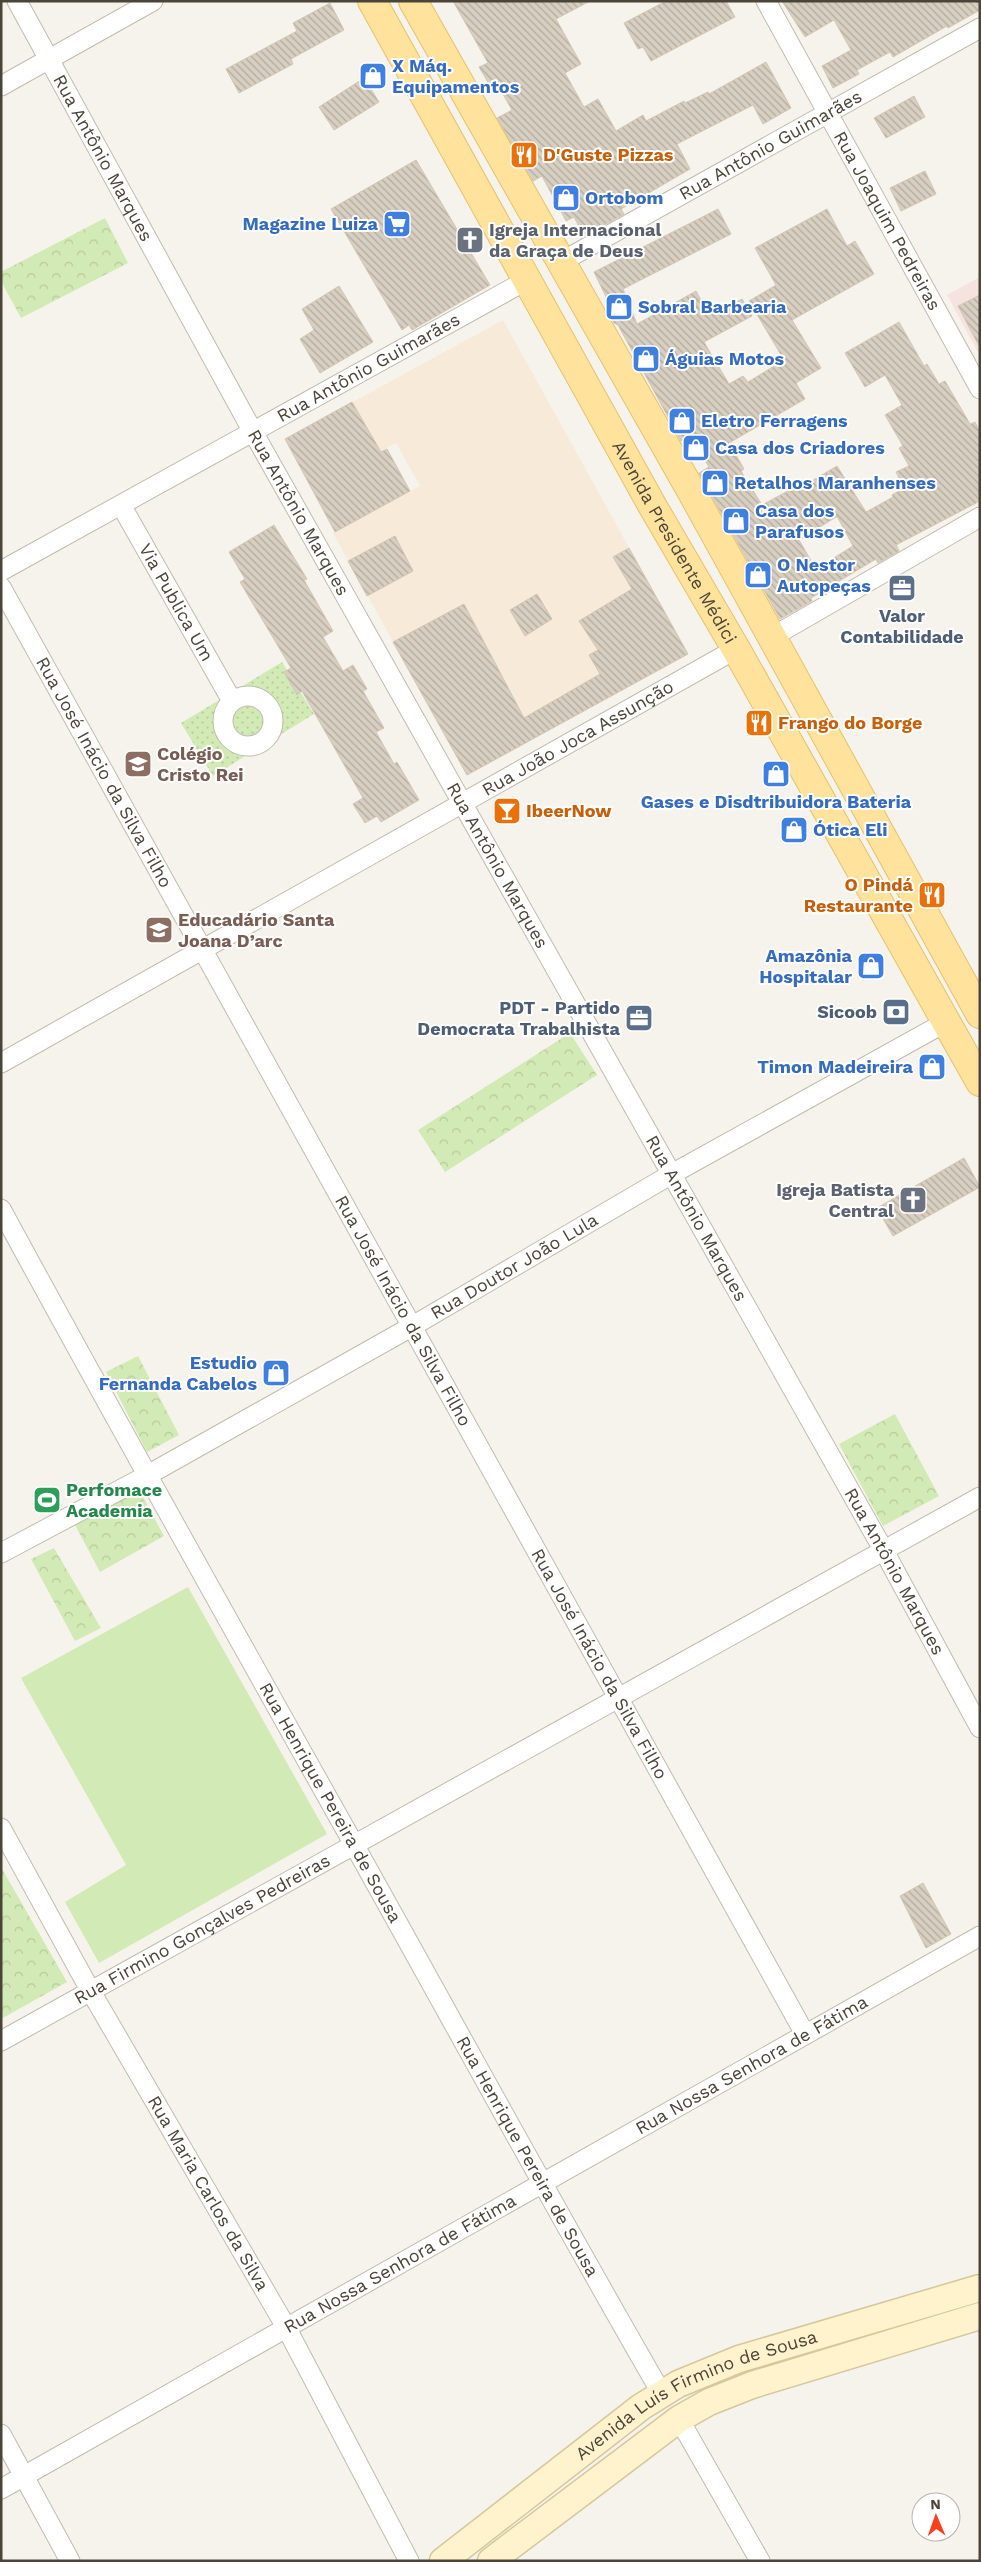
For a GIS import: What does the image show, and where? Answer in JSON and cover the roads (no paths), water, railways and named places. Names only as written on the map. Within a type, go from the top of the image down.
[{"type":"main road","name":"Avenida Presidente Médici","points":[[372,1],[653,507],[736,649],[980,1082]]},
{"type":"main road","name":"Avenida Presidente Médici","points":[[414,1],[689,487],[978,1007]]},
{"type":"main road","points":[[653,507],[689,487]]},
{"type":"main road","name":"Avenida Luís Firmino de Sousa","points":[[443,2561],[641,2407],[678,2384],[739,2359],[980,2288]]},
{"type":"main road","name":"Avenida Luís Firmino de Sousa","points":[[491,2561],[679,2420],[708,2402],[752,2385],[980,2316]]},
{"type":"main road","points":[[857,2324],[866,2351]]},
{"type":"main road","points":[[492,2523],[513,2544]]},
{"type":"street","name":"Rua Antônio Marques","points":[[17,1],[253,432],[670,1175],[884,1551],[980,1728]]},
{"type":"street","points":[[1,86],[153,1]]},
{"type":"street","name":"Rua Joaquim Pedreiras","points":[[766,1],[826,114],[980,389]]},
{"type":"street","name":"Rua Antônio Guimarães","points":[[561,262],[980,28]]},
{"type":"street","name":"Rua Antônio Guimarães","points":[[1,571],[527,280]]},
{"type":"street","name":"Via Publica Um","points":[[121,505],[232,701]]},
{"type":"street","points":[[772,637],[980,517]]},
{"type":"street","name":"Rua José Inácio da Silva Filho","points":[[1,587],[805,2034]]},
{"type":"street","name":"Rua João Joca Assunção","points":[[1,1063],[736,649]]},
{"type":"street","name":"Rua Doutor João Lula","points":[[1,1553],[146,1476],[411,1327],[670,1175],[946,1022]]},
{"type":"street","name":"Rua Henrique Pereira de Sousa","points":[[1,1209],[146,1476],[354,1844],[541,2184],[662,2394]]},
{"type":"street","name":"Rua Firmino Gonçalves Pedreiras","points":[[1,2040],[980,1497]]},
{"type":"street","name":"Rua Maria Carlos da Silva","points":[[1,1828],[90,1990],[286,2327],[408,2561]]},
{"type":"street","name":"Rua Nossa Senhora de Fátima","points":[[1,2489],[980,1936]]},
{"type":"street","points":[[679,2420],[760,2561]]},
{"type":"street","points":[[1,2434],[70,2561]]},
{"type":"place","name":"X Máq. Equipamentos","points":[[373,76]]},
{"type":"place","name":"D'Guste Pizzas","points":[[524,155]]},
{"type":"place","name":"Ortobom","points":[[566,198]]},
{"type":"place","name":"Magazine Luiza","points":[[397,224]]},
{"type":"place","name":"Igreja Internacional da Graça de Deus","points":[[470,240]]},
{"type":"place","name":"Sobral Barbearia","points":[[619,307]]},
{"type":"place","name":"Águias Motos","points":[[646,359]]},
{"type":"place","name":"Eletro Ferragens","points":[[682,421]]},
{"type":"place","name":"Casa dos Criadores","points":[[696,448]]},
{"type":"place","name":"Retalhos Maranhenses","points":[[715,483]]},
{"type":"place","name":"Casa dos Parafusos","points":[[736,521]]},
{"type":"place","name":"O Nestor Autopeças","points":[[758,575]]},
{"type":"place","name":"Valor Contabilidade","points":[[902,588]]},
{"type":"place","name":"Frango do Borge","points":[[759,723]]},
{"type":"place","name":"Colégio Cristo Rei","points":[[138,764]]},
{"type":"place","name":"Gases e Disdtribuidora Bateria","points":[[776,774]]},
{"type":"place","name":"IbeerNow","points":[[507,811]]},
{"type":"place","name":"Ótica Eli","points":[[794,830]]},
{"type":"place","name":"O Pindá Restaurante","points":[[932,895]]},
{"type":"place","name":"Educadário Santa Joana D’arc","points":[[159,930]]},
{"type":"place","name":"Amazônia Hospitalar","points":[[871,966]]},
{"type":"place","name":"Sicoob","points":[[896,1012]]},
{"type":"place","name":"PDT - Partido Democrata Trabalhista","points":[[639,1018]]},
{"type":"place","name":"Timon Madeireira","points":[[932,1067]]},
{"type":"place","name":"Igreja Batista Central","points":[[913,1200]]},
{"type":"place","name":"Estudio Fernanda Cabelos","points":[[276,1373]]},
{"type":"place","name":"Perfomace Academia","points":[[47,1500]]}]
